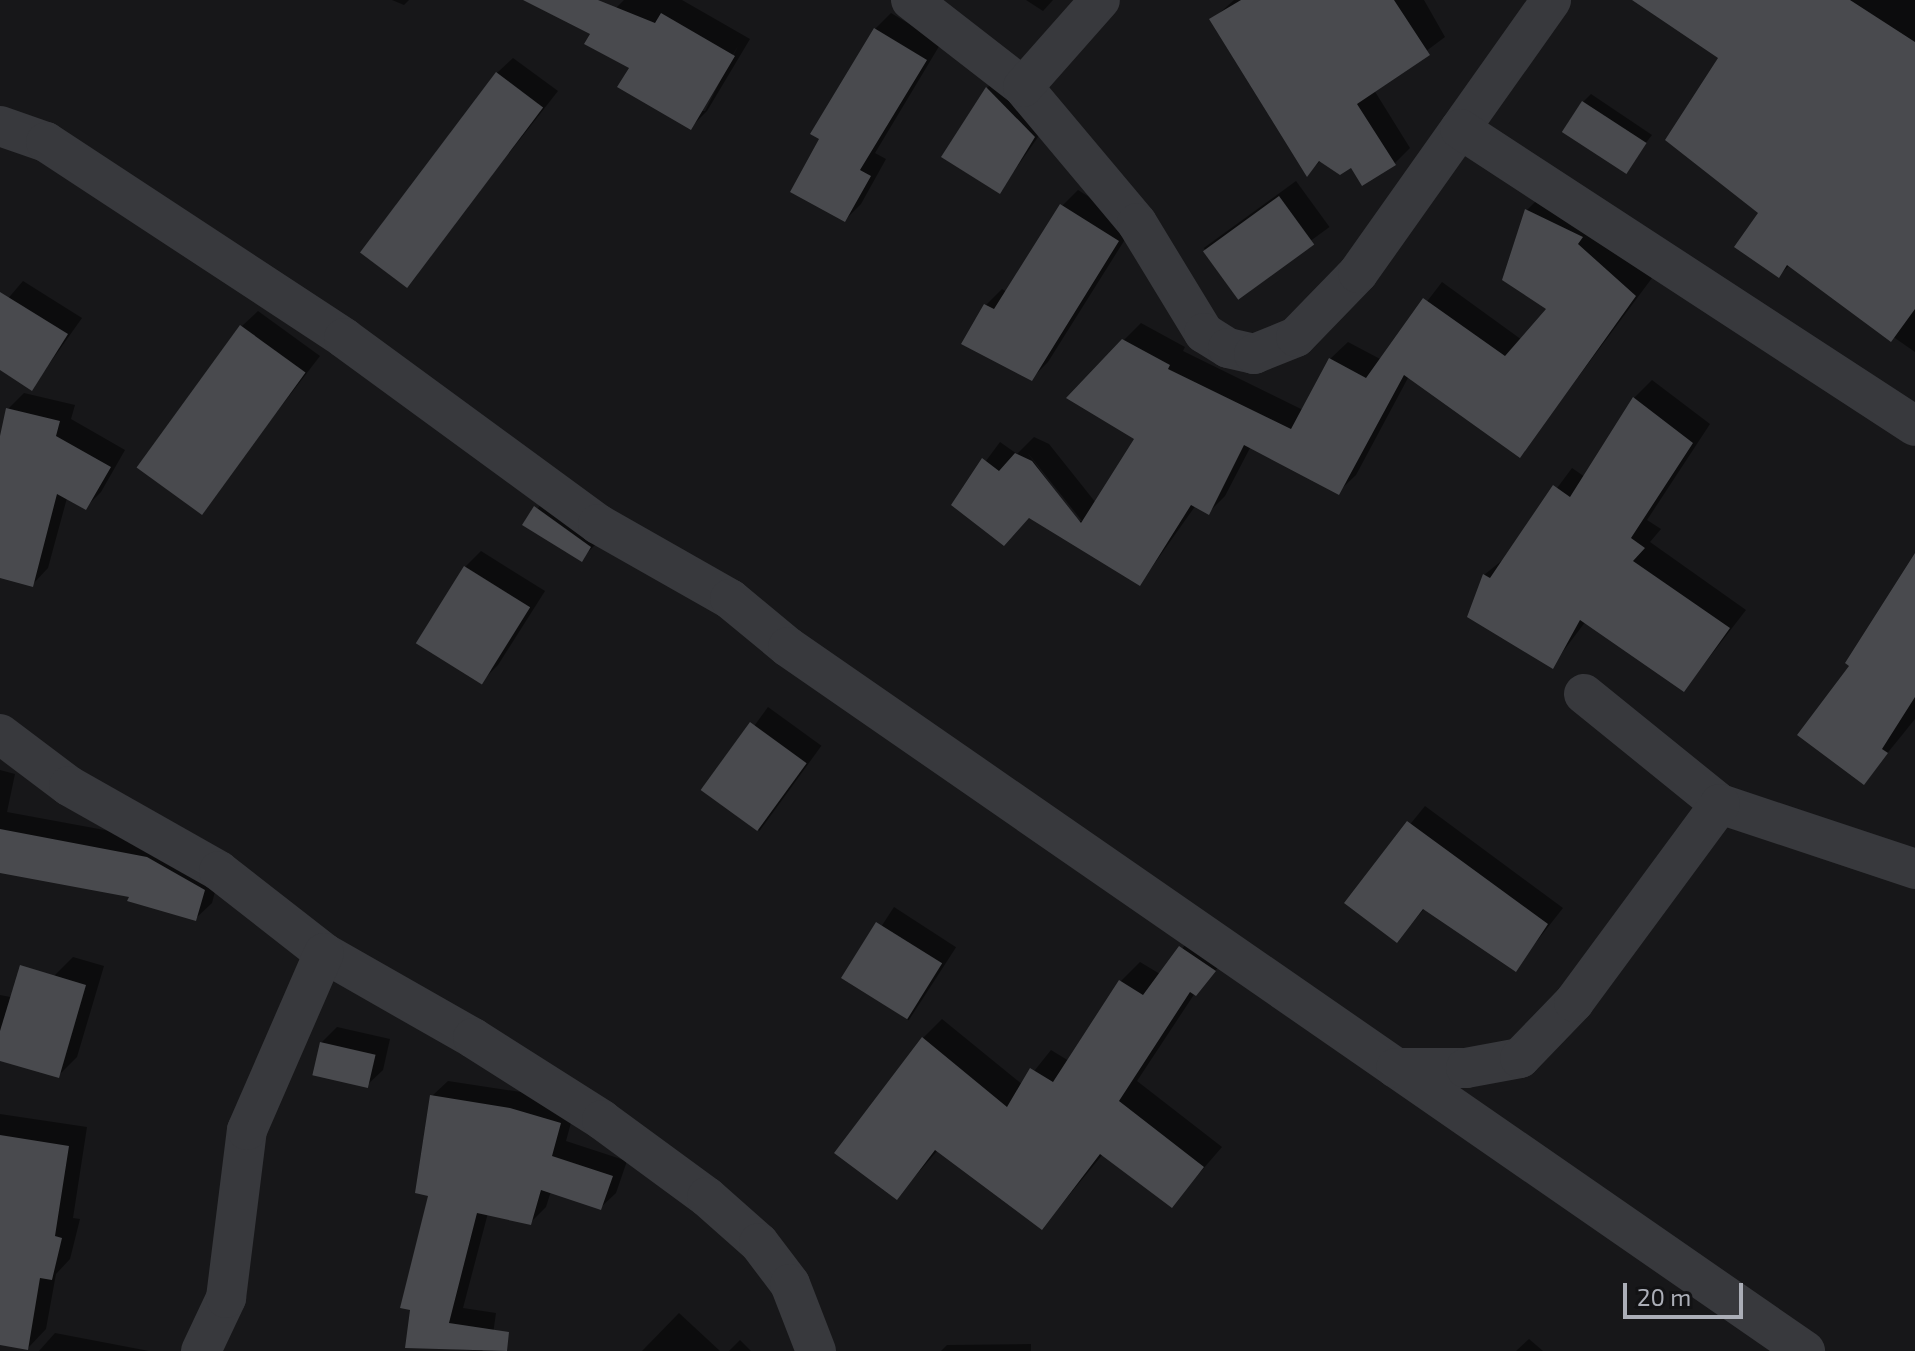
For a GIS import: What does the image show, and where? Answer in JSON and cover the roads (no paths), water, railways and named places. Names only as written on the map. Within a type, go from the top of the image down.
[{"type":"street","points":[[911,0],[1023,87],[1137,223],[1204,333],[1228,348],[1254,354],[1296,337],[1358,273],[1551,0]]},
{"type":"street","points":[[1023,87],[1100,0]]},
{"type":"street","points":[[0,126],[46,142],[344,338],[598,524],[730,599],[788,647],[1805,1351]]},
{"type":"street","points":[[1460,129],[1915,426]]},
{"type":"street","points":[[1584,694],[1720,804],[1915,869]]},
{"type":"street","points":[[0,734],[69,786],[219,871],[324,953],[551,1087],[707,1197],[759,1243],[790,1284],[816,1351]]},
{"type":"street","points":[[1396,1068],[1466,1068],[1520,1058],[1574,1002],[1720,804]]},
{"type":"street","points":[[201,1351],[226,1298],[247,1130],[324,953]]}]
